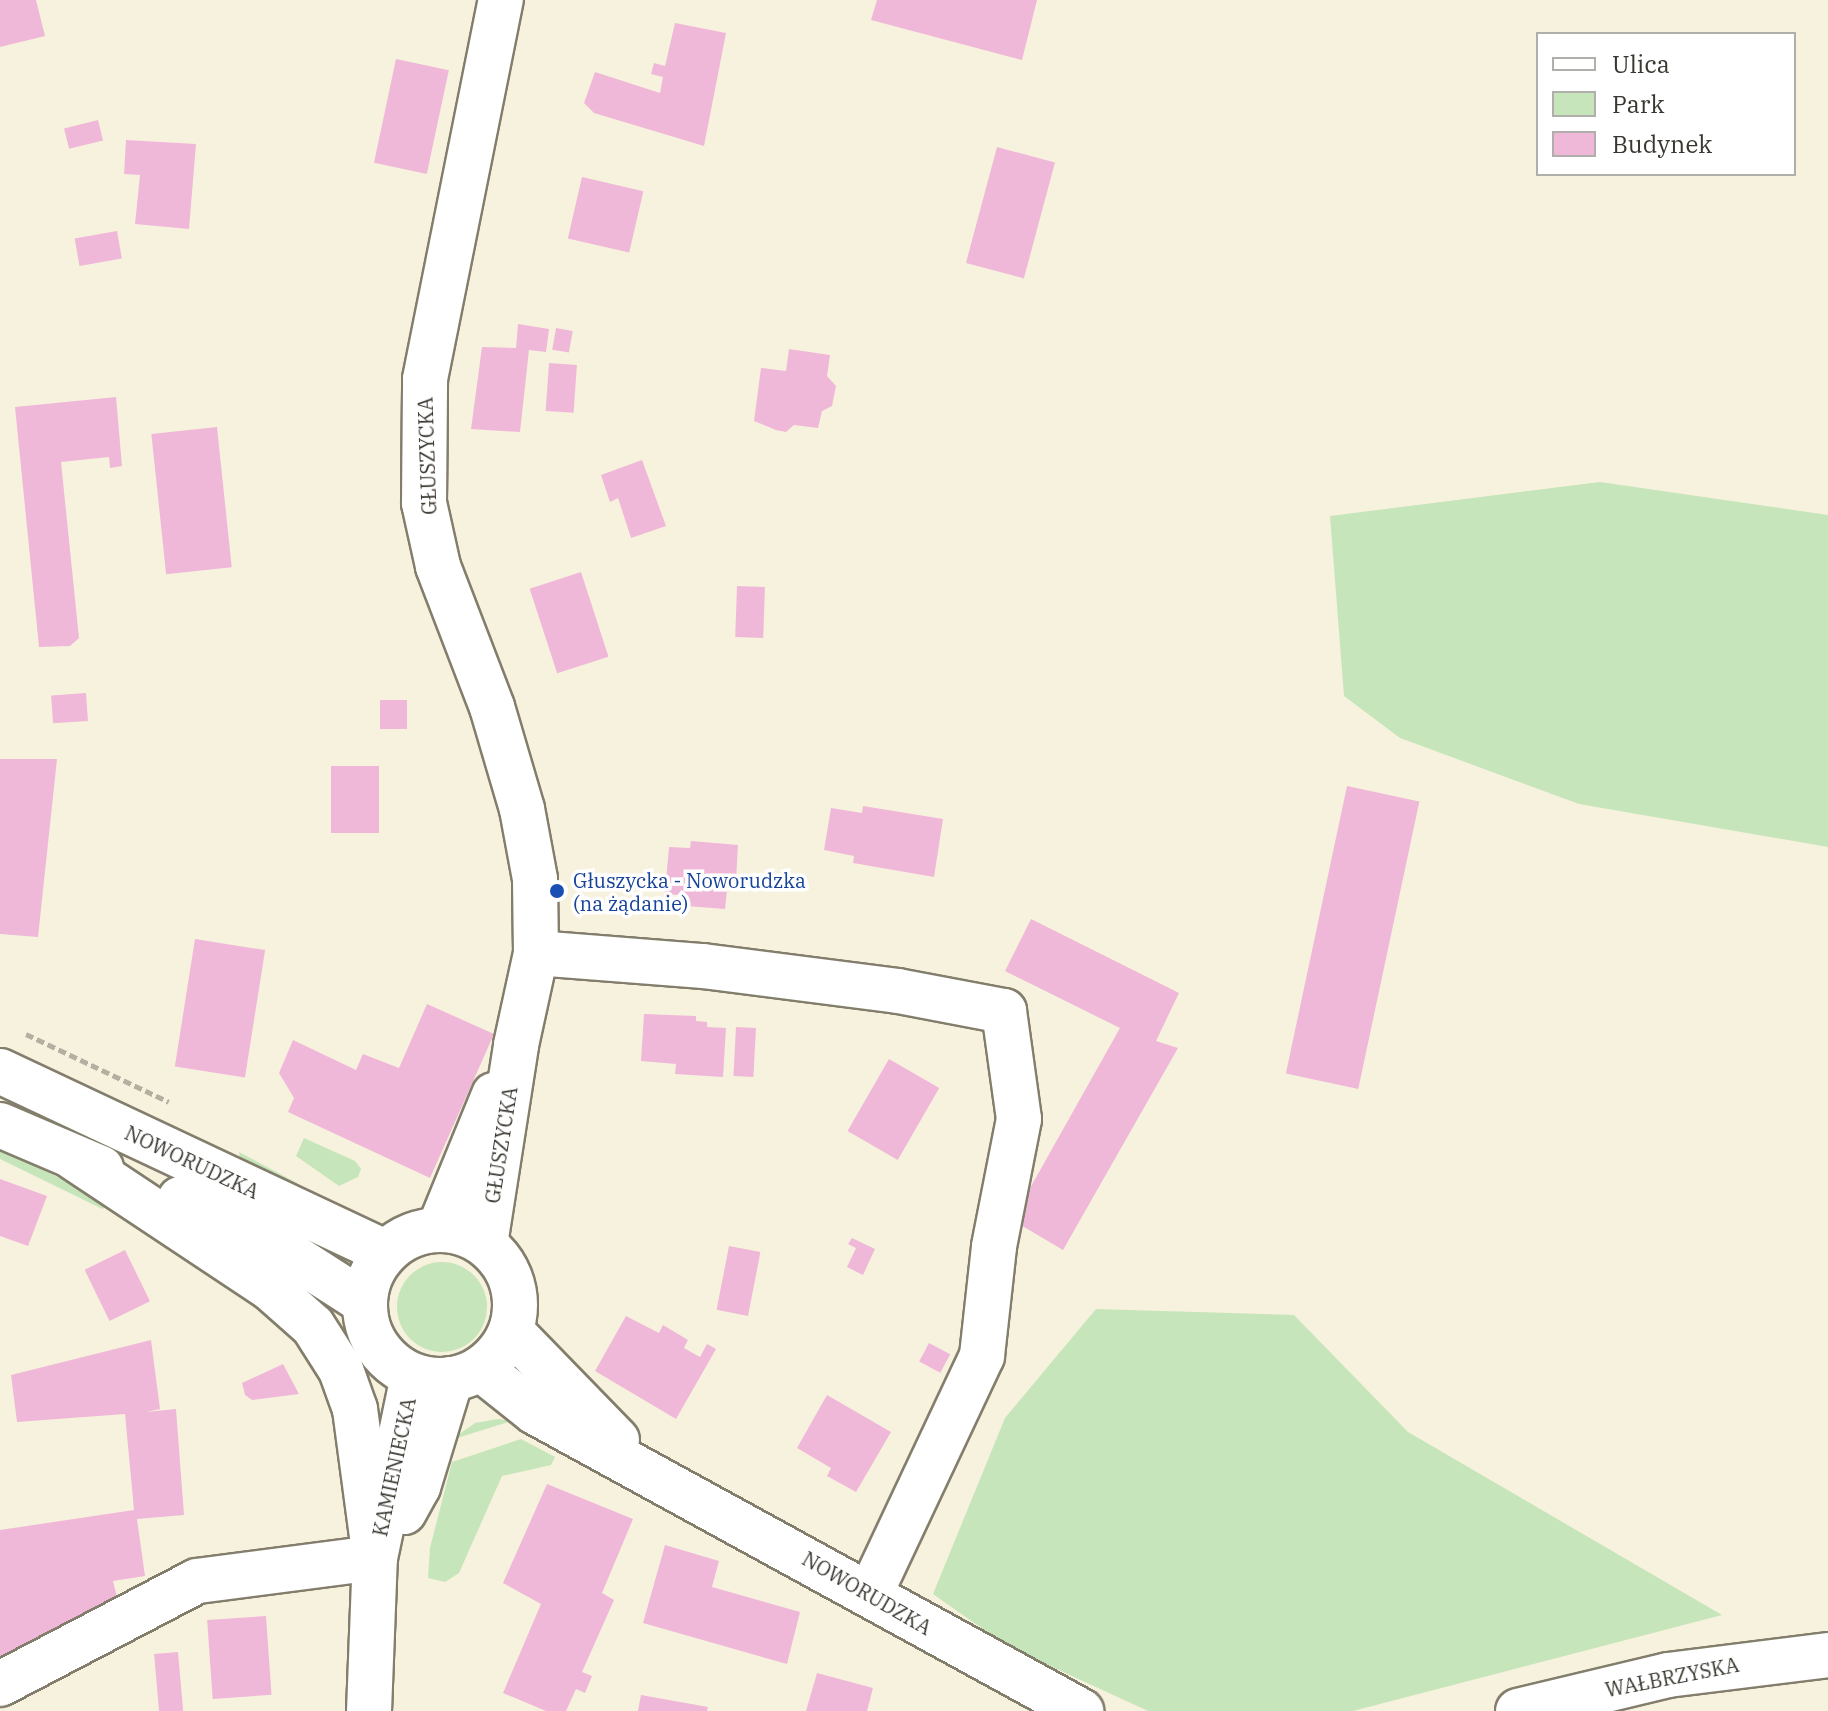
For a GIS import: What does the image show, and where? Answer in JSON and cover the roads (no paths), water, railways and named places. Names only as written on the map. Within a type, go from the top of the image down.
[{"type":"street","name":"GŁUSZYCKA","points":[[485,1244],[516,1045],[536,953],[535,879],[522,809],[492,707],[438,566],[424,503],[425,379],[501,0]]},
{"type":"street","points":[[536,953],[733,970],[898,991],[1004,1011],[1019,1119],[994,1247],[982,1356],[871,1592]]},
{"type":"street","name":"GŁUSZYCKA","points":[[439,1229],[516,1045]]},
{"type":"street","name":"NOWORUDZKA","points":[[0,1071],[385,1252]]},
{"type":"street","name":"NOWORUDZKA","points":[[0,1125],[74,1158],[177,1197],[294,1257],[364,1302]]},
{"type":"street","points":[[0,1684],[197,1581],[375,1558],[355,1409],[341,1370],[313,1326],[270,1288],[74,1158]]},
{"type":"street","points":[[439,1229],[463,1233],[485,1244],[513,1284],[516,1308],[511,1331],[448,1375],[376,1347],[364,1302],[367,1284],[385,1252],[401,1240],[439,1229]]},
{"type":"street","name":"NOWORUDZKA","points":[[511,1331],[653,1475]]},
{"type":"street","name":"NOWORUDZKA","points":[[448,1375],[535,1412],[871,1592],[998,1669],[1081,1711]]},
{"type":"street","name":"KAMIENIECKA","points":[[369,1711],[375,1558],[418,1487],[448,1375]]},
{"type":"street","name":"WAŁBRZYSKA","points":[[1518,1711],[1668,1675],[1828,1655]]},
{"type":"place","name":"Głuszycka - Noworudzka (na żądanie)","points":[[557,891]]}]
